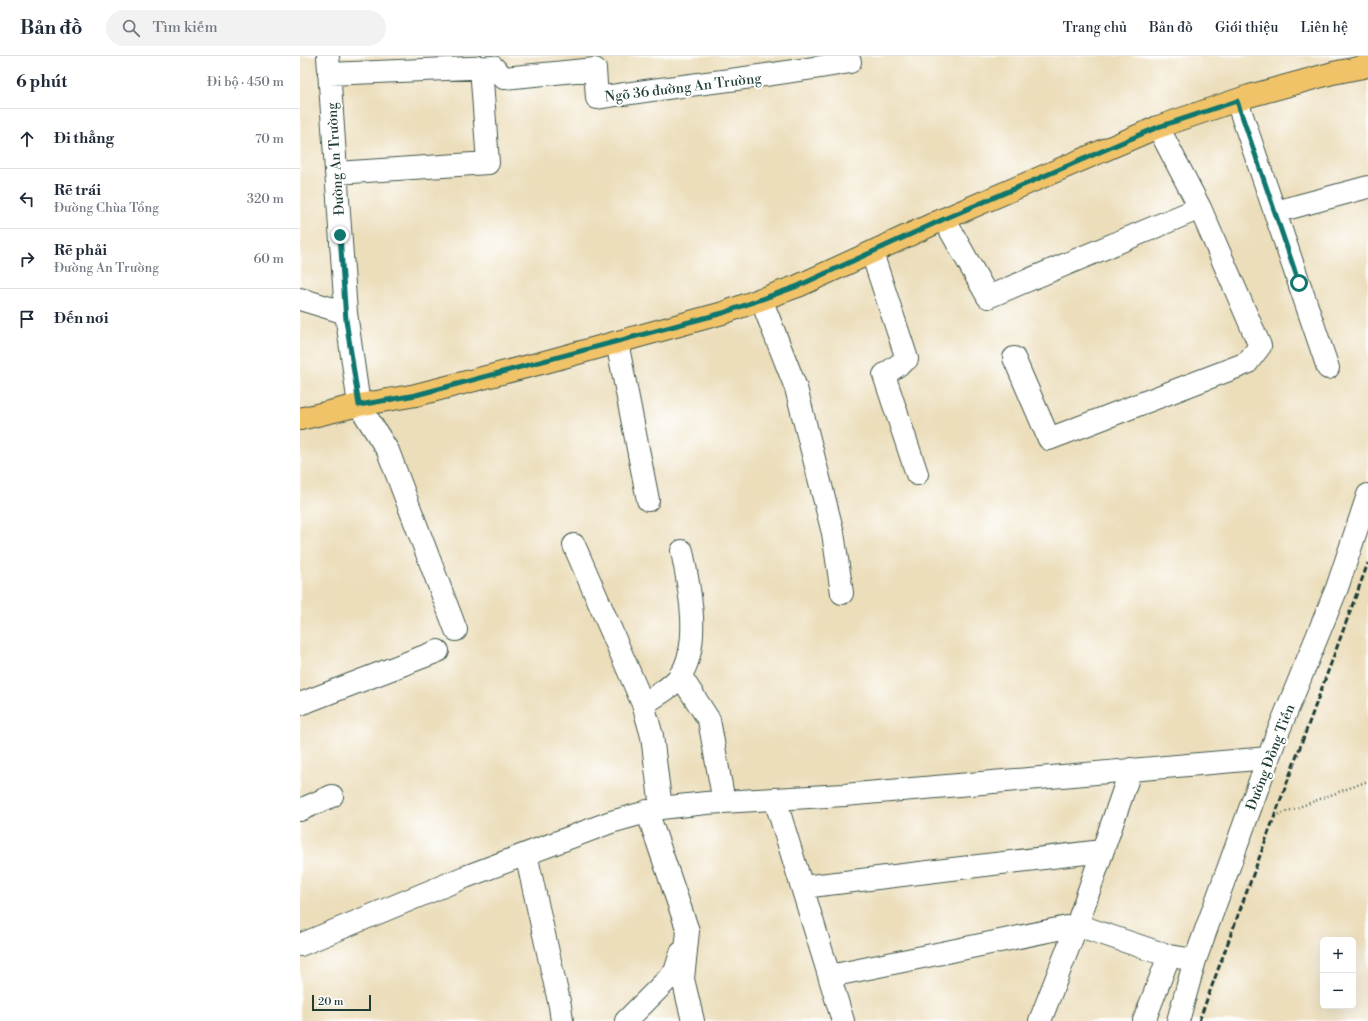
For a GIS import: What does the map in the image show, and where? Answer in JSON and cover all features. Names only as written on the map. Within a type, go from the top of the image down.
[{"type":"main road","points":[[300,419],[359,405],[416,395],[723,313],[798,286],[944,219],[1158,127],[1248,96],[1333,73],[1368,66]]},
{"type":"street","name":"Ngõ 36 đường An Trường","points":[[329,65],[493,67],[504,78],[595,69],[597,98],[687,84],[781,74],[850,62]]},
{"type":"street","name":"Đường An Trường","points":[[329,65],[346,313],[359,405]]},
{"type":"street","points":[[336,173],[488,163],[481,67]]},
{"type":"street","points":[[1237,101],[1328,368]]},
{"type":"street","points":[[1014,358],[1049,439],[1247,363],[1260,346],[1200,208],[1158,127]]},
{"type":"street","points":[[1275,212],[1368,187]]},
{"type":"street","points":[[944,219],[988,297],[1200,208]]},
{"type":"street","points":[[872,253],[907,359],[884,375],[917,474]]},
{"type":"street","points":[[300,299],[346,313]]},
{"type":"street","points":[[761,299],[796,388],[833,533],[842,593]]},
{"type":"street","points":[[617,342],[648,500]]},
{"type":"street","points":[[359,405],[388,452],[456,630]]},
{"type":"street","name":"Đường Đồng Tiến","points":[[1178,1021],[1195,960],[1268,758],[1337,588],[1368,495]]},
{"type":"street","points":[[574,546],[644,704],[652,736],[654,809],[688,931],[683,979],[693,1021]]},
{"type":"street","points":[[644,704],[672,685],[680,675],[689,653],[693,625],[689,585],[682,551]]},
{"type":"street","points":[[300,704],[438,650]]},
{"type":"street","points":[[680,675],[709,720],[724,802]]},
{"type":"street","points":[[302,939],[611,822],[654,809],[724,802],[844,795],[1268,758]]},
{"type":"street","points":[[1040,1021],[1077,925],[1131,769]]},
{"type":"street","points":[[300,810],[332,796]]},
{"type":"street","points":[[775,799],[844,1021]]},
{"type":"street","points":[[803,887],[1102,851]]},
{"type":"street","points":[[526,854],[560,1006],[562,1021]]},
{"type":"street","points":[[830,976],[1077,925],[1169,956],[1195,960]]},
{"type":"street","points":[[626,1021],[675,972],[688,931]]},
{"type":"street","points":[[1144,1021],[1169,956]]},
{"type":"path","points":[[1275,816],[1368,781]]},
{"type":"railway","points":[[1199,1021],[1368,563]]},
{"type":"route","points":[[340,235],[346,320],[359,405],[416,395],[723,313],[798,286],[944,219],[1158,127],[1237,101],[1299,283]]}]
